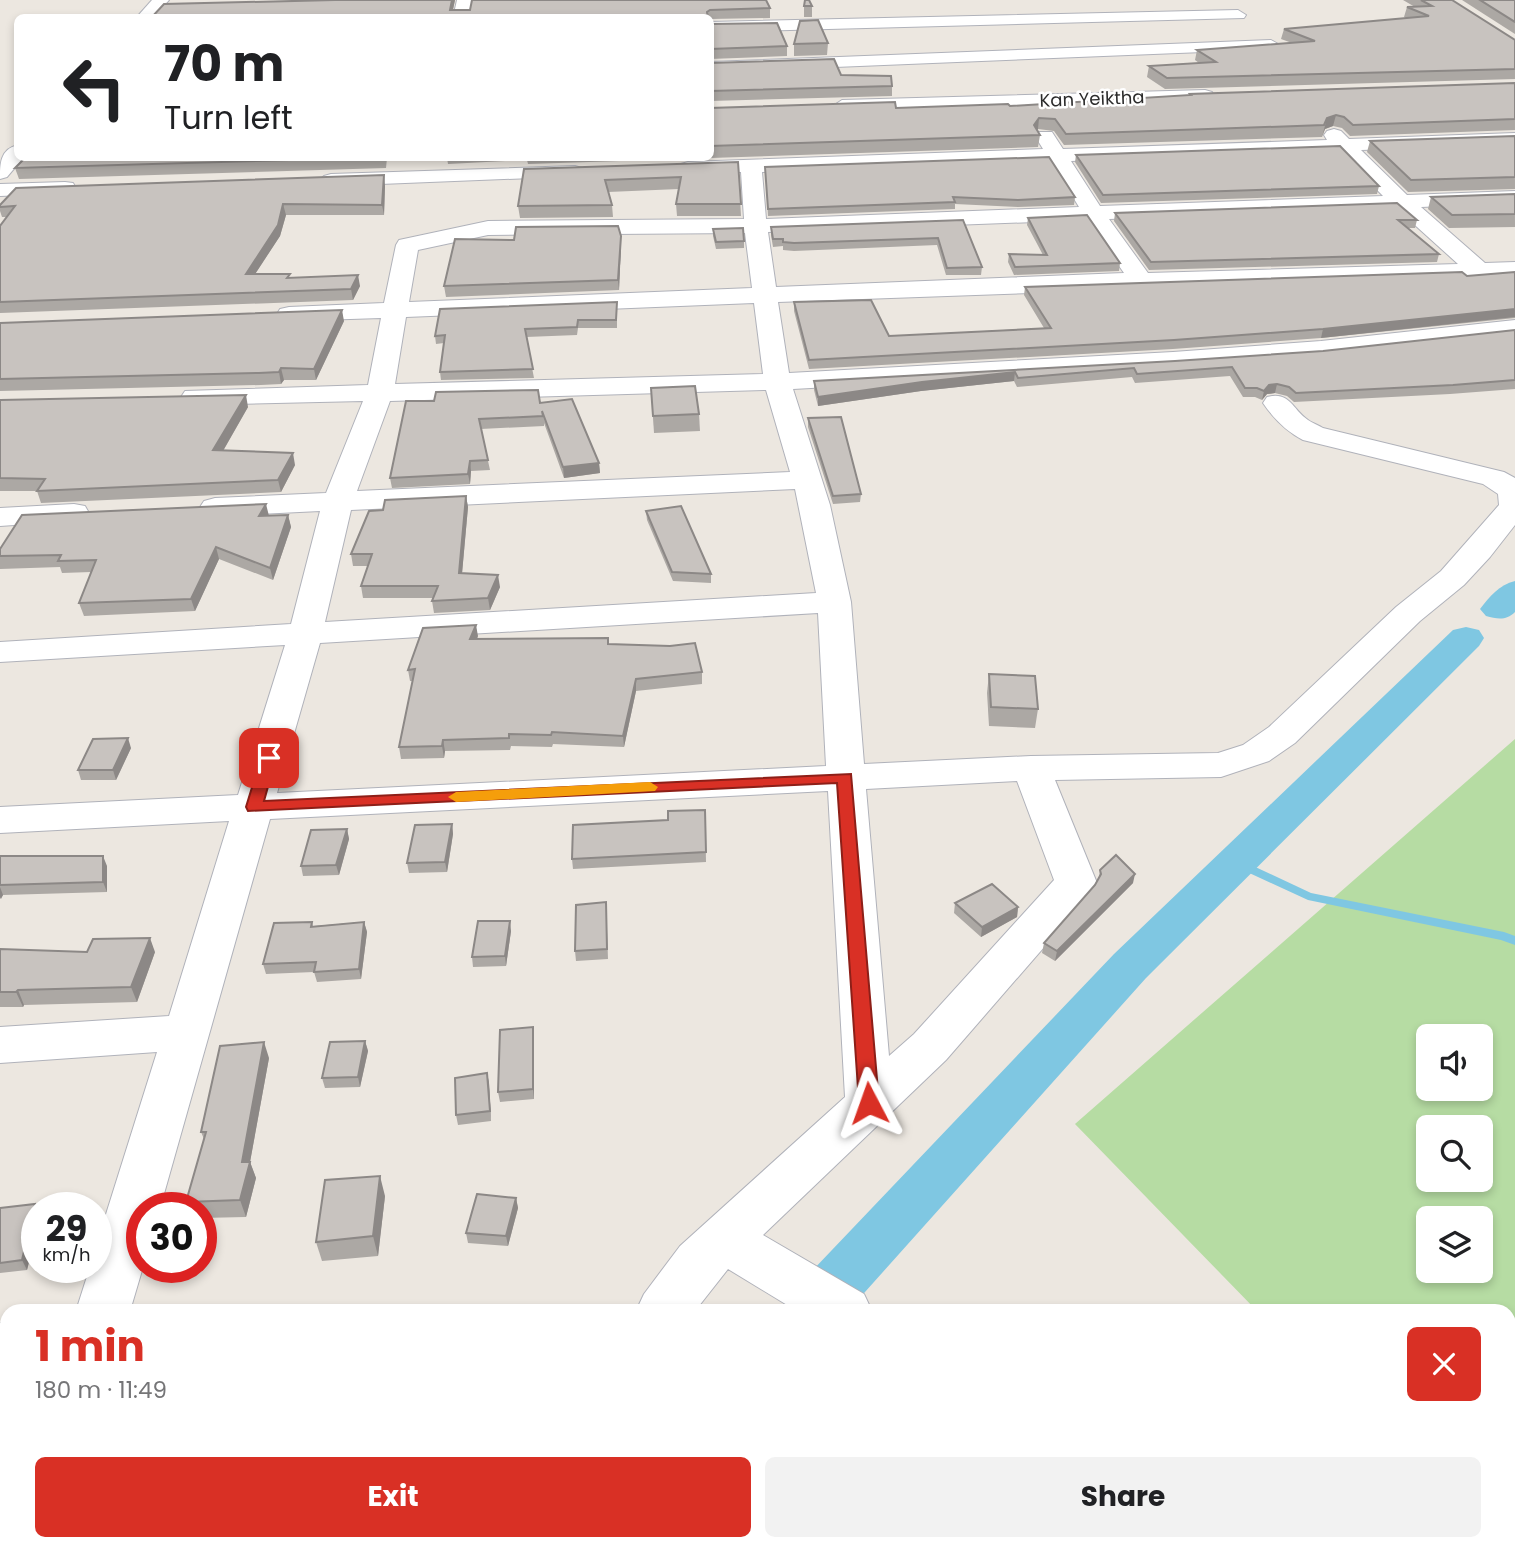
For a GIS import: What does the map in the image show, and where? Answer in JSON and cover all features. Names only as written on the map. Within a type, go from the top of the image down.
[{"type":"street","points":[[714,28],[846,49],[1271,45],[1221,0]]},
{"type":"street","points":[[154,8],[183,5]]},
{"type":"street","points":[[714,66],[846,49],[1238,15]]},
{"type":"street","points":[[845,106],[846,49]]},
{"type":"street","name":"Kan Yeiktha","points":[[818,107],[1226,95]]},
{"type":"street","points":[[1318,119],[1401,201],[1480,271]]},
{"type":"street","points":[[1041,132],[1141,280]]},
{"type":"street","points":[[669,168],[1515,139]]},
{"type":"street","points":[[0,173],[14,141]]},
{"type":"street","points":[[751,166],[755,226],[777,381],[815,505],[834,602],[869,1103]]},
{"type":"street","points":[[437,167],[479,212]]},
{"type":"street","points":[[314,181],[437,167],[601,171]]},
{"type":"street","points":[[0,190],[82,188]]},
{"type":"street","points":[[105,1304],[305,635],[338,501],[380,392],[407,245],[479,212],[755,226],[1515,197]]},
{"type":"street","points":[[272,315],[1141,280],[1515,269]]},
{"type":"street","points":[[176,397],[777,381],[1200,358],[1321,349],[1515,328]]},
{"type":"street","points":[[0,820],[1031,768],[1221,765],[1256,753],[1282,735],[1408,614],[1457,573],[1491,537],[1514,505],[1513,490],[1493,478],[1313,434],[1297,426],[1277,403]]},
{"type":"street","points":[[189,508],[807,480]]},
{"type":"street","points":[[0,517],[108,512]]},
{"type":"street","points":[[0,652],[834,602]]},
{"type":"street","points":[[659,1304],[699,1262],[745,1251],[869,1103],[930,1047],[1076,883],[1031,768]]},
{"type":"street","points":[[0,1045],[186,1032]]},
{"type":"street","points":[[745,1251],[833,1304]]},
{"type":"green space","points":[[1515,739],[1515,1304],[1250,1304],[1075,1124]]},
{"type":"building","points":[[452,0],[450,10],[470,10],[472,0],[766,0],[770,8],[710,10],[707,14],[155,14],[164,4]]},
{"type":"building","points":[[805,0],[809,0],[812,6],[804,6]]},
{"type":"building","points":[[1421,0],[1452,0],[1515,40],[1515,69],[1167,78],[1149,66],[1216,62],[1197,50],[1315,41],[1284,29],[1429,16],[1407,7],[1432,6]]},
{"type":"building","points":[[1480,0],[1515,0],[1515,22]]},
{"type":"building","points":[[818,20],[828,43],[794,44],[800,21]]},
{"type":"building","points":[[777,23],[787,46],[714,49],[714,24]]},
{"type":"building","points":[[834,59],[841,75],[891,76],[892,86],[714,91],[714,63]]},
{"type":"building","points":[[1515,83],[1515,119],[1353,125],[1344,117],[1336,115],[1327,118],[1324,125],[1066,134],[1055,119],[1039,118],[1034,125],[1040,135],[714,146],[714,108],[895,102],[896,108],[1010,106],[1190,94]]},
{"type":"building","points":[[1515,136],[1515,177],[1411,180],[1370,141]]},
{"type":"building","points":[[1340,146],[1379,186],[1103,195],[1076,155]]},
{"type":"building","points":[[1049,157],[1075,197],[1018,200],[953,197],[955,202],[768,209],[765,167]]},
{"type":"building","points":[[22,161],[256,161],[15,168]]},
{"type":"building","points":[[738,162],[741,204],[676,204],[681,177],[605,180],[612,205],[518,206],[524,169]]},
{"type":"building","points":[[384,175],[382,205],[283,204],[278,225],[246,274],[290,274],[287,278],[358,275],[351,289],[0,302],[0,226],[15,206],[0,205],[16,188]]},
{"type":"building","points":[[1515,194],[1515,214],[1452,215],[1431,197]]},
{"type":"building","points":[[1397,203],[1417,220],[1398,220],[1439,254],[1151,262],[1115,213]]},
{"type":"building","points":[[1087,215],[1120,263],[1015,267],[1009,254],[1047,255],[1028,218]]},
{"type":"building","points":[[963,220],[982,267],[947,268],[938,238],[794,243],[773,239],[771,227]]},
{"type":"building","points":[[618,226],[621,236],[618,280],[444,286],[455,239],[514,240],[516,227]]},
{"type":"building","points":[[743,228],[744,241],[716,242],[713,229]]},
{"type":"building","points":[[1462,272],[1467,276],[1515,272],[1515,309],[1323,329],[1174,340],[809,360],[794,302],[871,300],[889,336],[1051,328],[1025,287]]},
{"type":"building","points":[[617,302],[616,320],[578,320],[577,327],[525,329],[533,369],[440,372],[445,335],[435,336],[440,309]]},
{"type":"building","points":[[342,310],[314,369],[281,368],[279,372],[259,373],[0,379],[0,323]]},
{"type":"building","points":[[1515,330],[1515,380],[1453,385],[1296,393],[1289,387],[1277,384],[1269,385],[1264,391],[1245,388],[1232,367],[1137,374],[1134,368],[1018,378],[1015,372],[818,397],[814,381],[1323,351]]},
{"type":"building","points":[[695,386],[699,414],[653,416],[651,388]]},
{"type":"building","points":[[538,390],[540,403],[572,399],[599,463],[563,467],[542,411],[543,416],[479,419],[488,460],[470,461],[468,474],[390,478],[406,401],[434,401],[436,392]]},
{"type":"building","points":[[246,395],[213,450],[293,453],[278,480],[37,491],[45,479],[0,478],[0,400]]},
{"type":"building","points":[[841,417],[861,494],[833,496],[808,418]]},
{"type":"building","points":[[466,496],[459,573],[498,575],[488,598],[432,601],[438,586],[361,586],[372,554],[351,554],[369,511],[383,510],[385,500]]},
{"type":"building","points":[[266,504],[259,516],[288,515],[270,568],[216,547],[191,599],[79,603],[96,560],[58,561],[61,555],[0,556],[0,549],[22,515]]},
{"type":"building","points":[[681,506],[711,574],[672,572],[646,511]]},
{"type":"building","points":[[476,625],[470,639],[608,638],[608,644],[670,646],[695,643],[702,672],[636,679],[623,736],[552,732],[551,735],[509,734],[509,738],[443,740],[442,746],[399,747],[415,669],[408,670],[423,628]]},
{"type":"building","points":[[989,674],[1035,676],[1038,709],[991,707]]},
{"type":"building","points":[[128,738],[113,770],[78,770],[93,739]]},
{"type":"building","points":[[705,810],[706,852],[572,859],[573,825],[668,820],[668,811]]},
{"type":"building","points":[[452,824],[445,862],[407,863],[415,825]]},
{"type":"building","points":[[347,829],[336,865],[301,866],[311,830]]},
{"type":"building","points":[[1116,855],[1135,874],[1057,951],[1044,943],[1095,885],[1101,874],[1100,870]]},
{"type":"building","points":[[0,856],[103,856],[103,882],[0,885]]},
{"type":"building","points":[[992,884],[1018,907],[982,927],[955,903]]},
{"type":"building","points":[[606,902],[607,949],[575,951],[576,905]]},
{"type":"building","points":[[478,921],[510,921],[505,956],[472,957]]},
{"type":"building","points":[[312,922],[311,927],[364,922],[359,969],[314,972],[316,962],[263,964],[274,923]]},
{"type":"building","points":[[150,938],[131,987],[0,992],[0,949],[87,952],[93,939]]},
{"type":"building","points":[[533,1027],[533,1089],[498,1092],[500,1030]]},
{"type":"building","points":[[365,1041],[358,1077],[322,1078],[330,1042]]},
{"type":"building","points":[[264,1042],[242,1162],[250,1162],[240,1200],[217,1201],[217,1192],[189,1192],[206,1132],[201,1132],[220,1046]]},
{"type":"building","points":[[487,1073],[490,1111],[456,1115],[455,1078]]},
{"type":"building","points":[[380,1176],[373,1236],[316,1242],[325,1180]]},
{"type":"building","points":[[477,1194],[516,1198],[506,1236],[466,1233]]},
{"type":"building","points":[[21,1206],[21,1260],[0,1263],[0,1208]]},
{"type":"waterway","points":[[1498,609],[1515,591]]},
{"type":"waterway","points":[[817,1304],[1130,966],[1466,638]]},
{"type":"waterway","points":[[1236,862],[1308,896],[1504,936],[1515,941]]},
{"type":"slow traffic","points":[[456,797],[650,787]]},
{"type":"route","points":[[269,758],[254,807],[845,777],[869,1103]]}]
